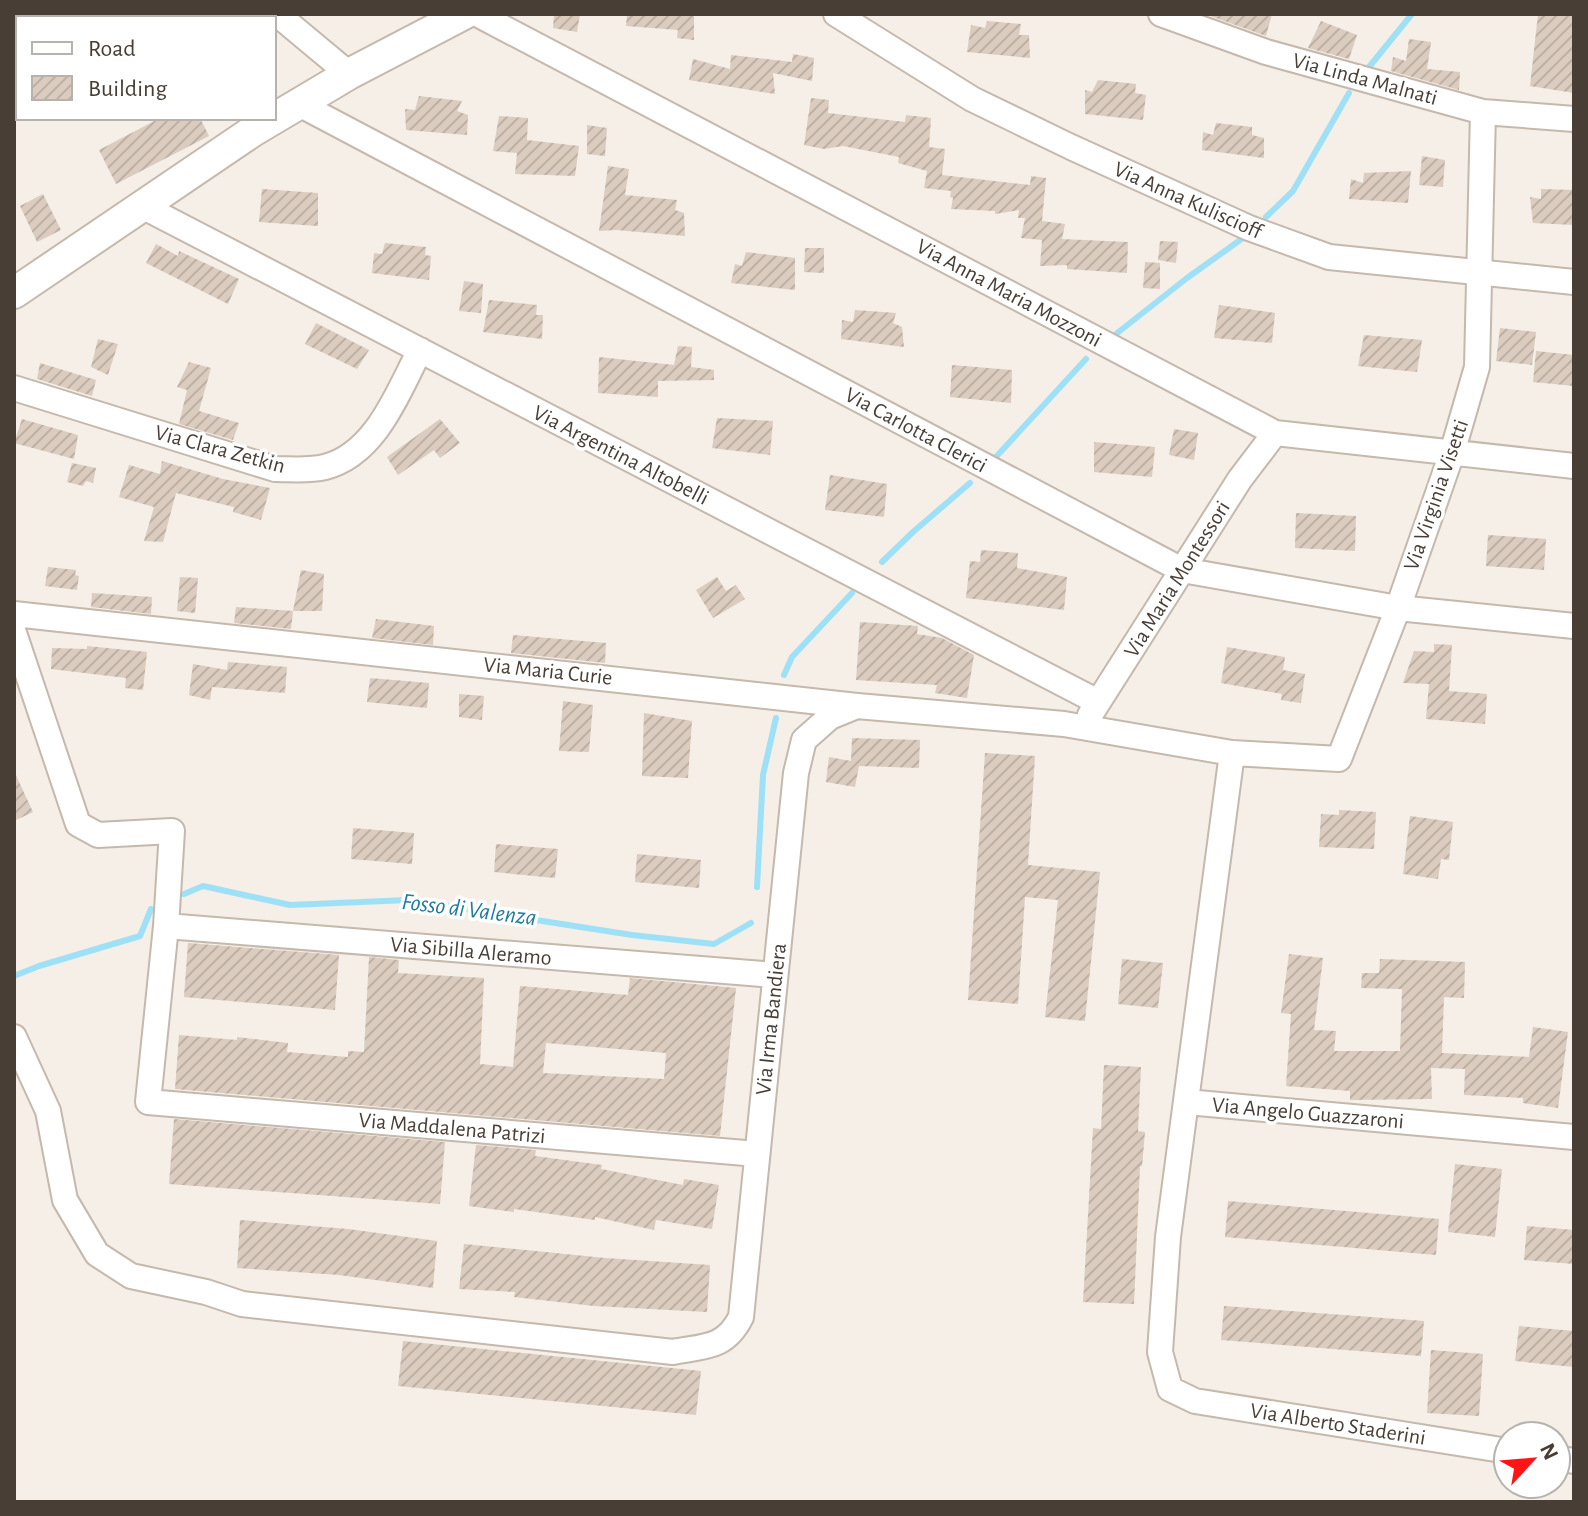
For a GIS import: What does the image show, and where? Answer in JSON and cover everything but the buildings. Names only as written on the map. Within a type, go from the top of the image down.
[{"type":"street","points":[[277,14],[349,74]]},
{"type":"street","points":[[276,118],[349,74],[464,14]]},
{"type":"street","name":"Via Anna Maria Mozzoni","points":[[477,14],[1275,433],[1574,466]]},
{"type":"street","name":"Via Anna Kuliscioff","points":[[836,14],[972,99],[1249,228],[1329,257],[1574,282]]},
{"type":"street","name":"Via Linda Malnati","points":[[1161,14],[1266,52],[1483,112],[1574,119]]},
{"type":"street","name":"Via Carlotta Clerici","points":[[299,104],[1182,570],[1398,608],[1574,626]]},
{"type":"street","name":"Via Virginia Visetti","points":[[1083,727],[1232,753],[1339,759],[1398,608],[1452,453],[1477,367],[1483,112]]},
{"type":"street","points":[[14,293],[272,120]]},
{"type":"street","name":"Via Argentina Altobelli","points":[[144,207],[1098,702]]},
{"type":"street","name":"Via Clara Zetkin","points":[[14,388],[275,469],[309,470],[329,466],[354,452],[371,436],[382,422],[420,350]]},
{"type":"street","name":"Via Maria Montessori","points":[[1083,727],[1240,479],[1275,433]]},
{"type":"street","name":"Via Maria Curie","points":[[14,614],[857,706],[1083,727]]},
{"type":"street","points":[[14,633],[78,824],[98,835],[172,831],[166,926]]},
{"type":"street","name":"Via Irma Bandiera","points":[[14,1037],[48,1111],[65,1200],[97,1254],[131,1276],[206,1292],[244,1288],[673,1336],[709,1345],[723,1342],[734,1331],[741,1317],[796,773],[804,740],[830,717],[857,706]]},
{"type":"street","points":[[1187,1102],[1232,753]]},
{"type":"street","name":"Via Sibilla Aleramo","points":[[166,926],[775,975]]},
{"type":"street","name":"Via Maddalena Patrizi","points":[[166,926],[148,1102],[757,1154]]},
{"type":"street","name":"Via Angelo Guazzaroni","points":[[1170,1389],[1160,1352],[1168,1237],[1187,1102],[1574,1137]]},
{"type":"street","name":"Via Alberto Staderini","points":[[1170,1389],[1195,1401],[1492,1448]]},
{"type":"waterway","name":"Fosso di Valenza","points":[[1365,72],[1412,14]]},
{"type":"waterway","name":"Fosso di Valenza","points":[[1266,217],[1293,191],[1349,93]]},
{"type":"waterway","name":"Fosso di Valenza","points":[[1116,334],[1243,238]]},
{"type":"waterway","name":"Fosso di Valenza","points":[[995,458],[1086,359]]},
{"type":"waterway","name":"Fosso di Valenza","points":[[882,562],[970,483]]},
{"type":"waterway","name":"Fosso di Valenza","points":[[784,675],[792,657],[852,593]]},
{"type":"waterway","name":"Fosso di Valenza","points":[[757,887],[763,775],[776,718]]},
{"type":"waterway","name":"Fosso di Valenza","points":[[184,894],[203,886],[290,905],[408,900],[632,935],[714,944],[751,923]]},
{"type":"waterway","name":"Fosso di Valenza","points":[[14,976],[140,936],[151,909]]}]
